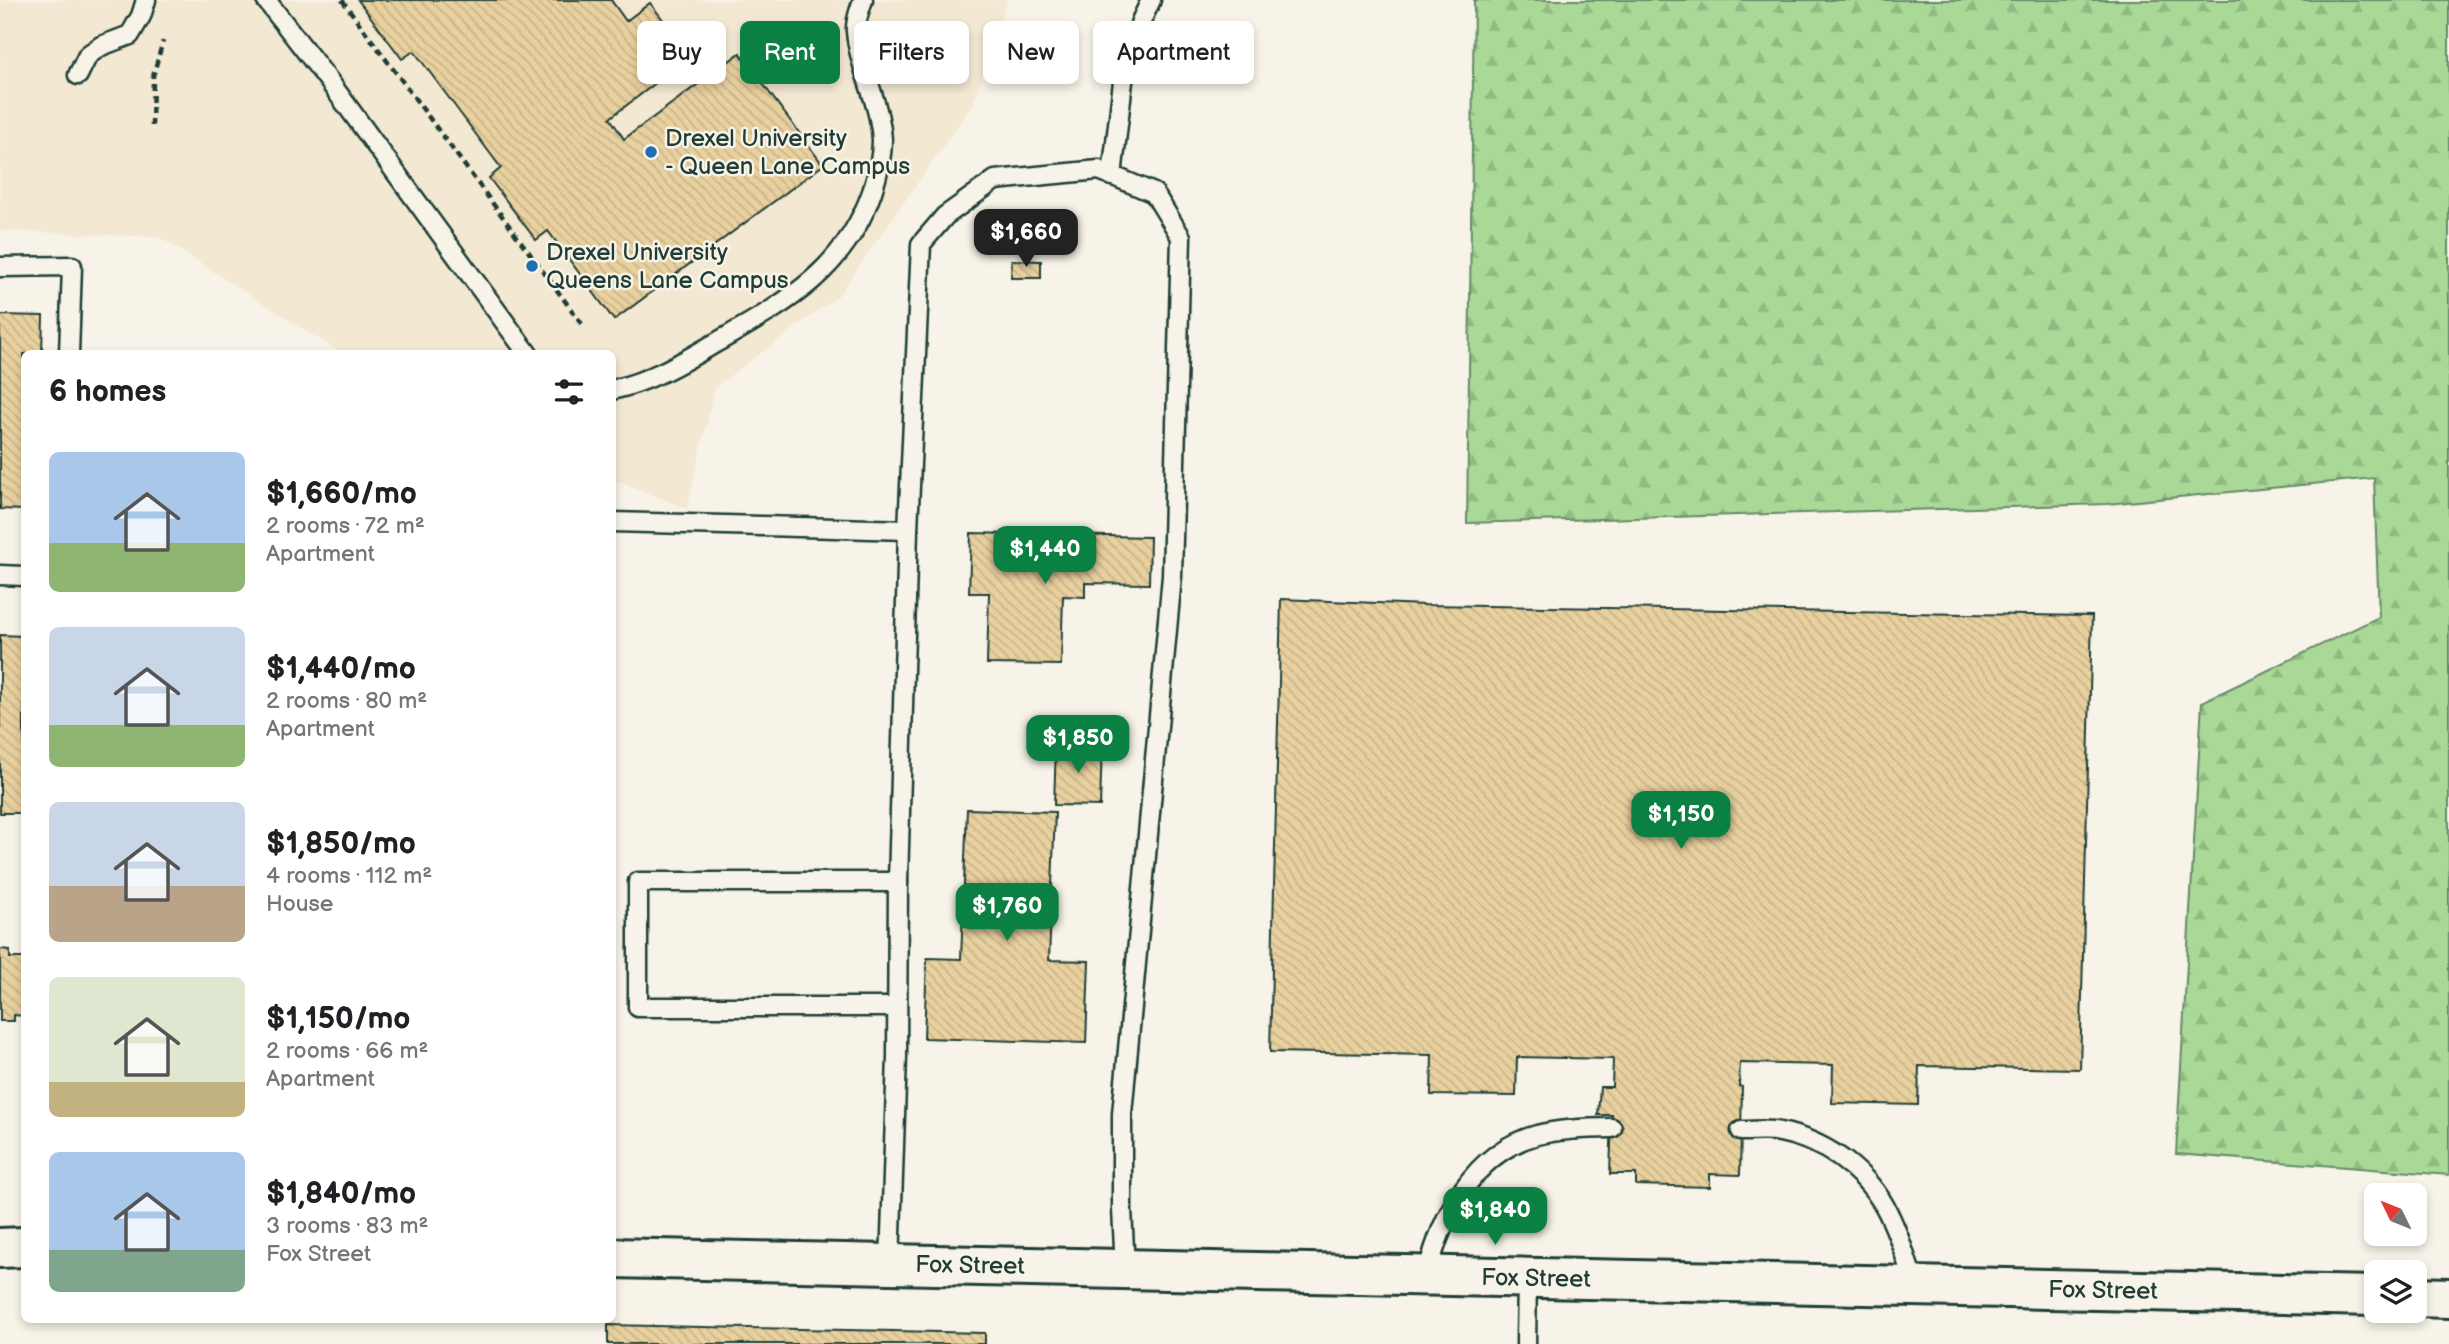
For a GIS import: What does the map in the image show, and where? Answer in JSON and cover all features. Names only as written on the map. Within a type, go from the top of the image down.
[{"type":"street","points":[[0,1248],[21,1247]]},
{"type":"street","name":"Fox Street","points":[[616,1258],[2364,1296]]},
{"type":"street","points":[[2427,1297],[2449,1298]]},
{"type":"lane","points":[[78,75],[88,55],[101,46],[130,35],[141,16],[146,0]]},
{"type":"lane","points":[[265,0],[329,81],[525,350]]},
{"type":"lane","points":[[616,389],[670,370],[789,298],[818,276],[855,233],[876,178],[882,142],[877,108],[855,28],[863,0]]},
{"type":"lane","points":[[1112,176],[1124,73],[1151,0]]},
{"type":"lane","points":[[890,1264],[908,530],[921,244],[945,216],[995,180],[1098,170],[1154,193],[1181,237],[1172,576],[1122,1114],[1125,1269]]},
{"type":"lane","points":[[0,267],[72,266],[69,350]]},
{"type":"lane","points":[[616,522],[908,530]]},
{"type":"lane","points":[[0,575],[21,576]]},
{"type":"lane","points":[[897,1007],[638,1007],[638,882],[898,882]]},
{"type":"lane","points":[[1427,1275],[1434,1244],[1454,1202],[1472,1178],[1496,1156],[1535,1136],[1568,1129],[1612,1128]]},
{"type":"lane","points":[[1741,1131],[1777,1131],[1806,1139],[1846,1162],[1884,1204],[1915,1286]]},
{"type":"lane","points":[[1526,1344],[1527,1278]]},
{"type":"path","points":[[342,0],[582,324]]},
{"type":"path","points":[[152,125],[153,76],[164,38]]},
{"type":"shaded area","name":"Drexel University Queens Lane Campus","points":[[0,0],[1007,0],[1000,21],[983,21],[983,73],[973,104],[838,296],[715,387],[687,509],[616,480],[616,350],[336,350],[159,237],[0,231]]},
{"type":"green space","points":[[1474,0],[2449,0],[2449,1175],[2176,1154],[2202,702],[2379,617],[2374,478],[2107,504],[1467,523]]},
{"type":"building","name":"Drexel University - Queen Lane Campus","points":[[358,0],[611,0],[626,21],[650,3],[664,21],[637,21],[637,84],[654,84],[610,118],[624,139],[698,84],[726,84],[726,63],[740,53],[740,84],[763,84],[823,165],[614,320],[548,231],[536,240],[489,178],[501,168],[414,51],[402,59]]},
{"type":"building","points":[[1012,260],[1041,261],[1041,278],[1011,278]]},
{"type":"building","points":[[0,315],[43,316],[42,350],[21,350],[21,510],[0,509]]},
{"type":"building","points":[[971,533],[1150,537],[1149,584],[1085,583],[1085,597],[1063,596],[1061,665],[987,664],[989,593],[969,593]]},
{"type":"building","points":[[1281,599],[1425,605],[2092,616],[2080,1069],[1919,1066],[1918,1105],[1832,1103],[1833,1065],[1740,1063],[1740,1175],[1710,1174],[1710,1187],[1636,1185],[1636,1174],[1610,1174],[1612,1115],[1598,1115],[1600,1087],[1612,1087],[1613,1059],[1517,1057],[1516,1096],[1431,1095],[1432,1055],[1270,1052]]},
{"type":"building","points":[[0,635],[21,636],[21,813],[0,813]]},
{"type":"building","points":[[1056,744],[1102,746],[1100,806],[1054,805]]},
{"type":"building","points":[[967,809],[1055,812],[1049,960],[1089,961],[1086,1043],[924,1038],[927,958],[961,959]]},
{"type":"building","points":[[0,949],[10,950],[10,958],[21,958],[21,1016],[14,1015],[14,1021],[0,1021]]},
{"type":"building","points":[[608,1325],[985,1333],[985,1344],[608,1344]]},
{"type":"place","name":"Drexel University - Queen Lane Campus","points":[[651,152]]},
{"type":"place","name":"Drexel University Queens Lane Campus","points":[[532,266]]}]
